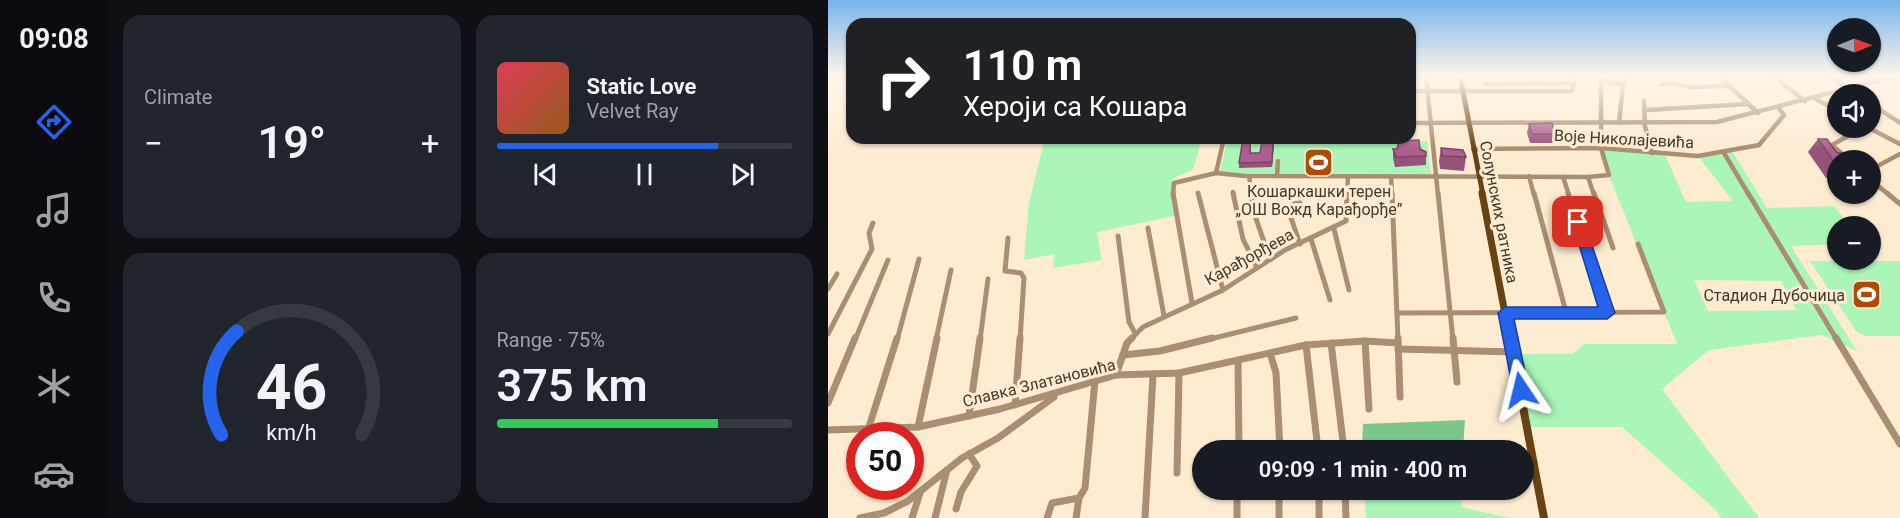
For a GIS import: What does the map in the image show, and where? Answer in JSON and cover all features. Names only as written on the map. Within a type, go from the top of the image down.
[{"type":"main road","name":"Солунских ратника","points":[[1464,100],[1514,352],[1544,518]]},
{"type":"street","points":[[1429,100],[1457,382]]},
{"type":"street","points":[[1192,303],[1172,184],[1216,173],[1249,176],[1588,177],[1609,175],[1601,148],[1602,100]]},
{"type":"street","points":[[1619,123],[1621,100]]},
{"type":"street","points":[[1744,100],[1758,113]]},
{"type":"street","points":[[1644,101],[1646,110],[1644,123],[1652,153]]},
{"type":"street","points":[[1416,123],[1711,122],[1805,101]]},
{"type":"street","points":[[1646,110],[1748,104]]},
{"type":"street","name":"Воје Николајевића","points":[[1473,148],[1601,148],[1698,156],[1724,153],[1759,145],[1784,115],[1778,107]]},
{"type":"street","points":[[1881,110],[1900,123]]},
{"type":"street","points":[[1881,134],[1900,143]]},
{"type":"street","points":[[1838,150],[1832,145],[1844,138]]},
{"type":"street","points":[[1216,173],[1223,144]]},
{"type":"street","points":[[1724,153],[1900,444]]},
{"type":"street","points":[[1881,164],[1900,154]]},
{"type":"street","points":[[1276,176],[1278,161]]},
{"type":"street","points":[[1249,176],[1254,213],[1270,259]]},
{"type":"street","points":[[1348,176],[1346,221],[1334,229],[1349,290]]},
{"type":"street","points":[[1391,176],[1400,397]]},
{"type":"street","points":[[1529,176],[1566,312]]},
{"type":"street","points":[[1563,177],[1607,313]]},
{"type":"street","points":[[1588,177],[1613,248]]},
{"type":"street","points":[[1881,188],[1900,204]]},
{"type":"street","points":[[1233,192],[1243,239],[1257,268]]},
{"type":"street","points":[[1198,193],[1223,290]]},
{"type":"street","points":[[1300,203],[1292,204],[1288,208],[1300,243]]},
{"type":"street","points":[[828,334],[872,249],[869,233],[873,223]]},
{"type":"street","points":[[1148,228],[1164,316]]},
{"type":"street","name":"Карађорђева","points":[[1135,333],[1164,316],[1223,290],[1270,259],[1300,243],[1334,229]]},
{"type":"street","points":[[1116,375],[1123,355],[1135,333],[1129,322],[1118,236]]},
{"type":"street","points":[[1008,238],[1005,271],[1009,274],[1021,273],[1024,278],[1016,405]]},
{"type":"street","points":[[1311,239],[1330,300]]},
{"type":"street","points":[[1397,313],[1664,312],[1638,244]]},
{"type":"street","points":[[871,422],[890,365],[919,259]]},
{"type":"street","points":[[828,403],[888,260]]},
{"type":"street","points":[[919,422],[951,270]]},
{"type":"street","points":[[828,290],[837,274]]},
{"type":"street","points":[[969,416],[988,279]]},
{"type":"street","points":[[1123,355],[1160,351],[1296,318]]},
{"type":"street","points":[[1365,341],[1369,409]]},
{"type":"street","name":"Славка Златановића","points":[[924,426],[1016,405],[1116,375],[1179,373],[1306,345],[1365,341],[1398,346],[1514,352]]},
{"type":"street","points":[[1331,343],[1343,440]]},
{"type":"street","points":[[1306,345],[1317,440]]},
{"type":"street","points":[[1270,353],[1276,373],[1279,440]]},
{"type":"street","points":[[1238,360],[1239,440]]},
{"type":"street","points":[[1176,473],[1179,373]]},
{"type":"street","points":[[1145,518],[1153,375]]},
{"type":"street","points":[[1076,518],[1079,498],[1087,478],[1095,381]]},
{"type":"street","points":[[924,490],[969,454],[998,438],[1057,394]]},
{"type":"street","name":"Славка Златановића","points":[[828,430],[846,430]]},
{"type":"street","points":[[956,509],[962,492],[977,466],[969,454]]},
{"type":"street","points":[[935,518],[947,470]]},
{"type":"street","points":[[1047,518],[1053,503],[1079,498]]},
{"type":"street","points":[[860,518],[884,513],[907,500]]},
{"type":"street","points":[[912,518],[918,500]]},
{"type":"street","points":[[1237,500],[1237,518]]},
{"type":"street","points":[[1279,500],[1279,518]]},
{"type":"street","points":[[1319,500],[1319,518]]},
{"type":"street","points":[[1345,500],[1346,518]]},
{"type":"green space","points":[[1416,141],[1427,141],[1431,174],[1224,173],[1220,171],[1227,144],[1416,144]]},
{"type":"green space","points":[[1044,144],[1200,144],[1193,170],[1173,178],[1179,215],[1097,232],[1102,260],[1053,268],[1054,254],[1024,260],[1029,203]]},
{"type":"green space","points":[[1601,148],[1665,155],[1686,202],[1733,201],[1698,156],[1732,151],[1767,208],[1834,206],[1842,216],[1827,216],[1827,244],[1791,246],[1857,351],[1822,335],[1709,350],[1662,389],[1759,518],[1721,518],[1716,510],[1622,427],[1527,427],[1514,354],[1573,354],[1584,344],[1677,344],[1610,178]],"holes":[[[1694,280],[1781,281],[1796,310],[1708,311]]]},
{"type":"green space","name":"Стадион Дубочица","points":[[1810,261],[1827,261],[1827,270],[1881,270],[1881,261],[1900,261],[1900,336],[1865,336],[1856,331]]},
{"type":"green space","points":[[1465,420],[1464,440],[1362,440],[1363,424]]},
{"type":"green space","points":[[1365,500],[1461,500],[1461,507],[1510,518],[1366,518]]},
{"type":"building","points":[[1552,123],[1555,134],[1532,134],[1529,124]]},
{"type":"building","points":[[1818,139],[1827,139],[1835,150],[1827,150],[1827,152]]},
{"type":"building","points":[[1416,140],[1419,140],[1420,149],[1426,152],[1426,156],[1396,157],[1393,149],[1397,149],[1398,144],[1416,144]]},
{"type":"building","points":[[1242,144],[1250,144],[1250,153],[1260,153],[1261,144],[1273,144],[1272,162],[1239,163]]},
{"type":"building","points":[[1441,148],[1463,150],[1466,157],[1442,156]]},
{"type":"place","name":"Кошаркашки терен „ОШ Вожд Карађорђе”","points":[[1319,163]]},
{"type":"place","name":"Стадион Дубочица","points":[[1866,295]]},
{"type":"route","points":[[1521,390],[1505,313],[1607,313],[1578,222]]}]
